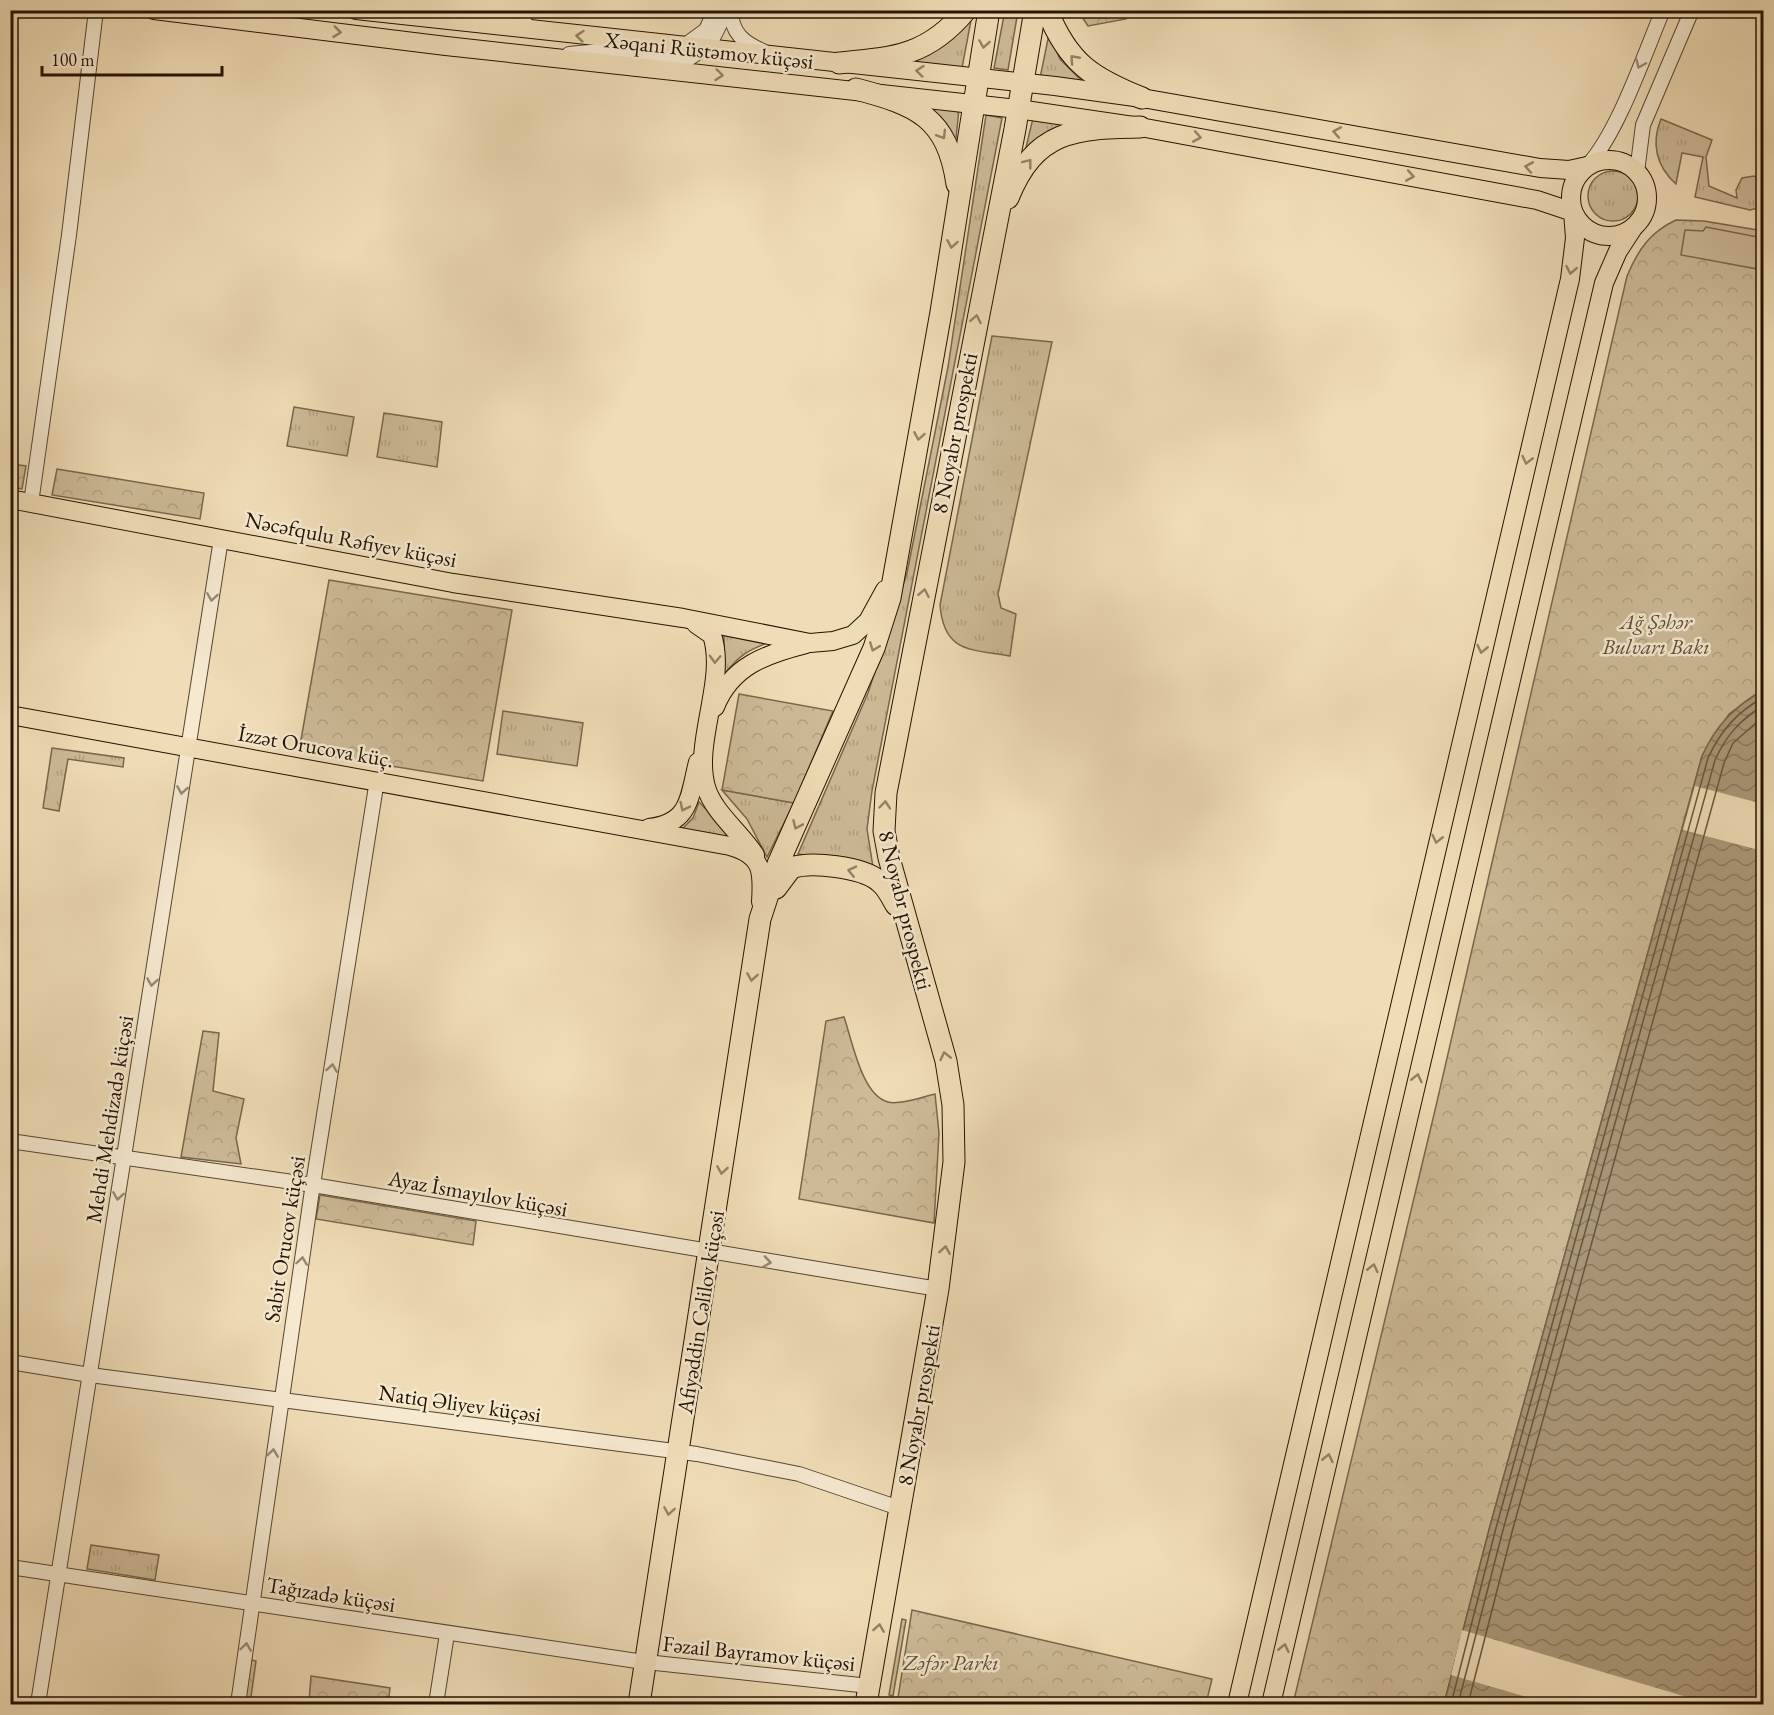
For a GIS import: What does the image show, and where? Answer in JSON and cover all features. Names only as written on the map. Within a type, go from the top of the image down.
[{"type":"highway","points":[[839,63],[887,58],[916,51],[942,36],[966,10]]},
{"type":"highway","name":"8 Noyabr prospekti","points":[[760,919],[778,864],[874,648],[897,564],[957,218],[989,10]]},
{"type":"highway","name":"8 Noyabr prospekti","points":[[868,1695],[938,1289],[952,1184],[953,1105],[940,1035],[906,924],[884,831],[886,793],[1018,109],[1035,10]]},
{"type":"highway","points":[[1047,10],[1066,49],[1076,62],[1092,75],[1142,98]]},
{"type":"highway","points":[[856,89],[899,100],[923,113],[934,123],[943,136],[955,167],[957,218]]},
{"type":"highway","points":[[993,234],[1010,191],[1023,169],[1049,142],[1064,133],[1077,130],[1140,127]]},
{"type":"highway","points":[[760,919],[786,872],[801,864],[812,864],[856,871],[876,879],[885,888],[906,924]]},
{"type":"highway","name":"Afiyəddin Cəlilov küçəsi","points":[[639,1704],[760,919]]},
{"type":"main road","name":"Xəqani Rüstəmov küçəsi","points":[[154,10],[546,57],[856,89],[1018,109]]},
{"type":"main road","points":[[357,10],[1023,82],[1142,98],[1540,168],[1569,170],[1607,160],[1628,165],[1637,172],[1646,188],[1647,201],[1644,214],[1618,251],[1604,283],[1271,1704]]},
{"type":"main road","points":[[1018,109],[1140,127],[1537,200],[1573,212],[1588,230],[1599,235],[1611,236],[1633,228]]},
{"type":"main road","points":[[1237,1704],[1570,279],[1575,245],[1570,199],[1572,187],[1578,175],[1587,166]]},
{"type":"main road","name":"Nəcəfqulu Rəfiyev küçəsi","points":[[10,500],[462,585],[683,618],[810,643]]},
{"type":"main road","points":[[643,829],[675,822],[687,807],[715,705],[732,677],[756,660],[810,643],[843,638],[862,628],[874,612],[897,564]]},
{"type":"main road","points":[[683,618],[706,628],[715,643],[714,672],[706,732],[706,788],[757,860],[762,887],[760,919]]},
{"type":"main road","name":"İzzət Orucova küç.","points":[[10,715],[613,823],[741,849],[757,860]]},
{"type":"street","points":[[31,503],[72,216],[96,10]]},
{"type":"street","points":[[480,25],[495,10]]},
{"type":"street","points":[[520,10],[528,30]]},
{"type":"street","points":[[684,46],[706,30],[715,10]]},
{"type":"street","points":[[546,57],[600,51],[681,59],[697,56],[706,48],[729,10]]},
{"type":"street","points":[[729,10],[737,34],[750,46],[770,55]]},
{"type":"street","points":[[1587,166],[1599,154],[1615,122],[1663,10]]},
{"type":"street","points":[[1637,172],[1643,125],[1692,10]]},
{"type":"street","name":"Mehdi Mehdizadə küçəsi","points":[[38,1704],[221,539]]},
{"type":"street","name":"Sabit Orucov küçəsi","points":[[238,1704],[313,1185],[377,780]]},
{"type":"street","name":"Ayaz İsmayılov küçəsi","points":[[10,1141],[124,1160],[313,1185],[710,1253],[938,1289]]},
{"type":"street","name":"Natiq Əliyev küçəsi","points":[[10,1362],[90,1375],[677,1453],[799,1474],[899,1508]]},
{"type":"street","name":"Tağızadə küçəsi","points":[[10,1567],[645,1662]]},
{"type":"street","points":[[436,1704],[447,1634]]},
{"type":"street","name":"Fəzail Bayramov küçəsi","points":[[645,1662],[868,1695]]},
{"type":"green space","points":[[1005,10],[1018,11],[1008,70],[994,68]]},
{"type":"green space","points":[[1078,11],[1126,11],[1126,19],[1088,26]]},
{"type":"green space","points":[[972,15],[962,68],[905,63]]},
{"type":"green space","points":[[1049,34],[1060,59],[1085,84],[1040,78]]},
{"type":"green space","points":[[918,104],[959,109],[955,148]]},
{"type":"green space","points":[[986,115],[1002,118],[872,791],[867,829],[873,867],[798,854],[868,693],[907,573],[948,367]]},
{"type":"green space","points":[[1033,118],[1077,123],[1023,160]]},
{"type":"green space","points":[[1661,119],[1712,140],[1706,157],[1709,186],[1737,198],[1736,190],[1742,178],[1754,176],[1763,180],[1762,207],[1750,210],[1695,197],[1703,157],[1682,153],[1676,184],[1664,170],[1657,154],[1656,137]]},
{"type":"green space","points":[[1608,171],[1618,171],[1631,178],[1638,191],[1638,201],[1631,214],[1618,221],[1608,221],[1599,217],[1592,210],[1588,201],[1588,191],[1592,182],[1599,175]]},
{"type":"green space","name":"Ağ Şəhər Bulvarı Bakı","points":[[1676,220],[1704,221],[1763,231],[1763,690],[1729,714],[1702,756],[1490,1526],[1444,1704],[1293,1704],[1436,1106],[1627,276],[1636,258],[1652,236]]},
{"type":"green space","points":[[1706,227],[1763,238],[1763,270],[1681,255],[1685,230],[1703,231]]},
{"type":"green space","points":[[992,336],[1052,342],[998,594],[1001,608],[1016,614],[1010,656],[971,649],[953,640],[947,632],[940,605]]},
{"type":"green space","points":[[294,407],[354,417],[347,456],[287,446]]},
{"type":"green space","points":[[384,413],[442,422],[437,467],[377,457]]},
{"type":"green space","points":[[11,464],[26,466],[22,489],[11,487]]},
{"type":"green space","points":[[57,469],[204,493],[200,519],[52,495]]},
{"type":"green space","points":[[329,580],[512,610],[483,781],[299,751]]},
{"type":"green space","points":[[724,634],[770,642],[744,654],[724,675]]},
{"type":"green space","points":[[739,694],[833,711],[794,803],[722,790]]},
{"type":"green space","points":[[503,711],[583,723],[577,766],[497,754]]},
{"type":"green space","points":[[52,748],[124,758],[123,767],[68,759],[59,811],[43,808]]},
{"type":"green space","points":[[722,790],[794,803],[767,857],[747,819]]},
{"type":"green space","points":[[699,802],[735,839],[682,829],[693,818]]},
{"type":"green space","points":[[844,1017],[859,1066],[871,1089],[879,1098],[888,1102],[899,1102],[935,1094],[939,1133],[934,1223],[799,1199],[826,1021]]},
{"type":"green space","points":[[203,1031],[219,1033],[213,1091],[244,1099],[236,1138],[241,1164],[181,1157]]},
{"type":"green space","points":[[320,1195],[476,1221],[473,1245],[316,1219]]},
{"type":"green space","points":[[91,1545],[159,1555],[155,1580],[87,1569]]},
{"type":"green space","name":"Zəfər Parkı","points":[[912,1610],[1212,1679],[1206,1704],[897,1704]]},
{"type":"green space","points":[[902,1619],[906,1620],[893,1696],[889,1695]]},
{"type":"green space","points":[[247,1659],[256,1661],[250,1704],[240,1704]]},
{"type":"green space","points":[[311,1676],[390,1688],[388,1704],[336,1704],[309,1701]]},
{"type":"water","points":[[1763,690],[1763,1704],[1444,1704],[1490,1526],[1702,756],[1713,735],[1727,718],[1743,703]]},
{"type":"pier","points":[[1695,786],[1763,804],[1763,851],[1683,830]]},
{"type":"pier","points":[[1462,1630],[1690,1698],[1688,1704],[1551,1704],[1451,1675]]}]
